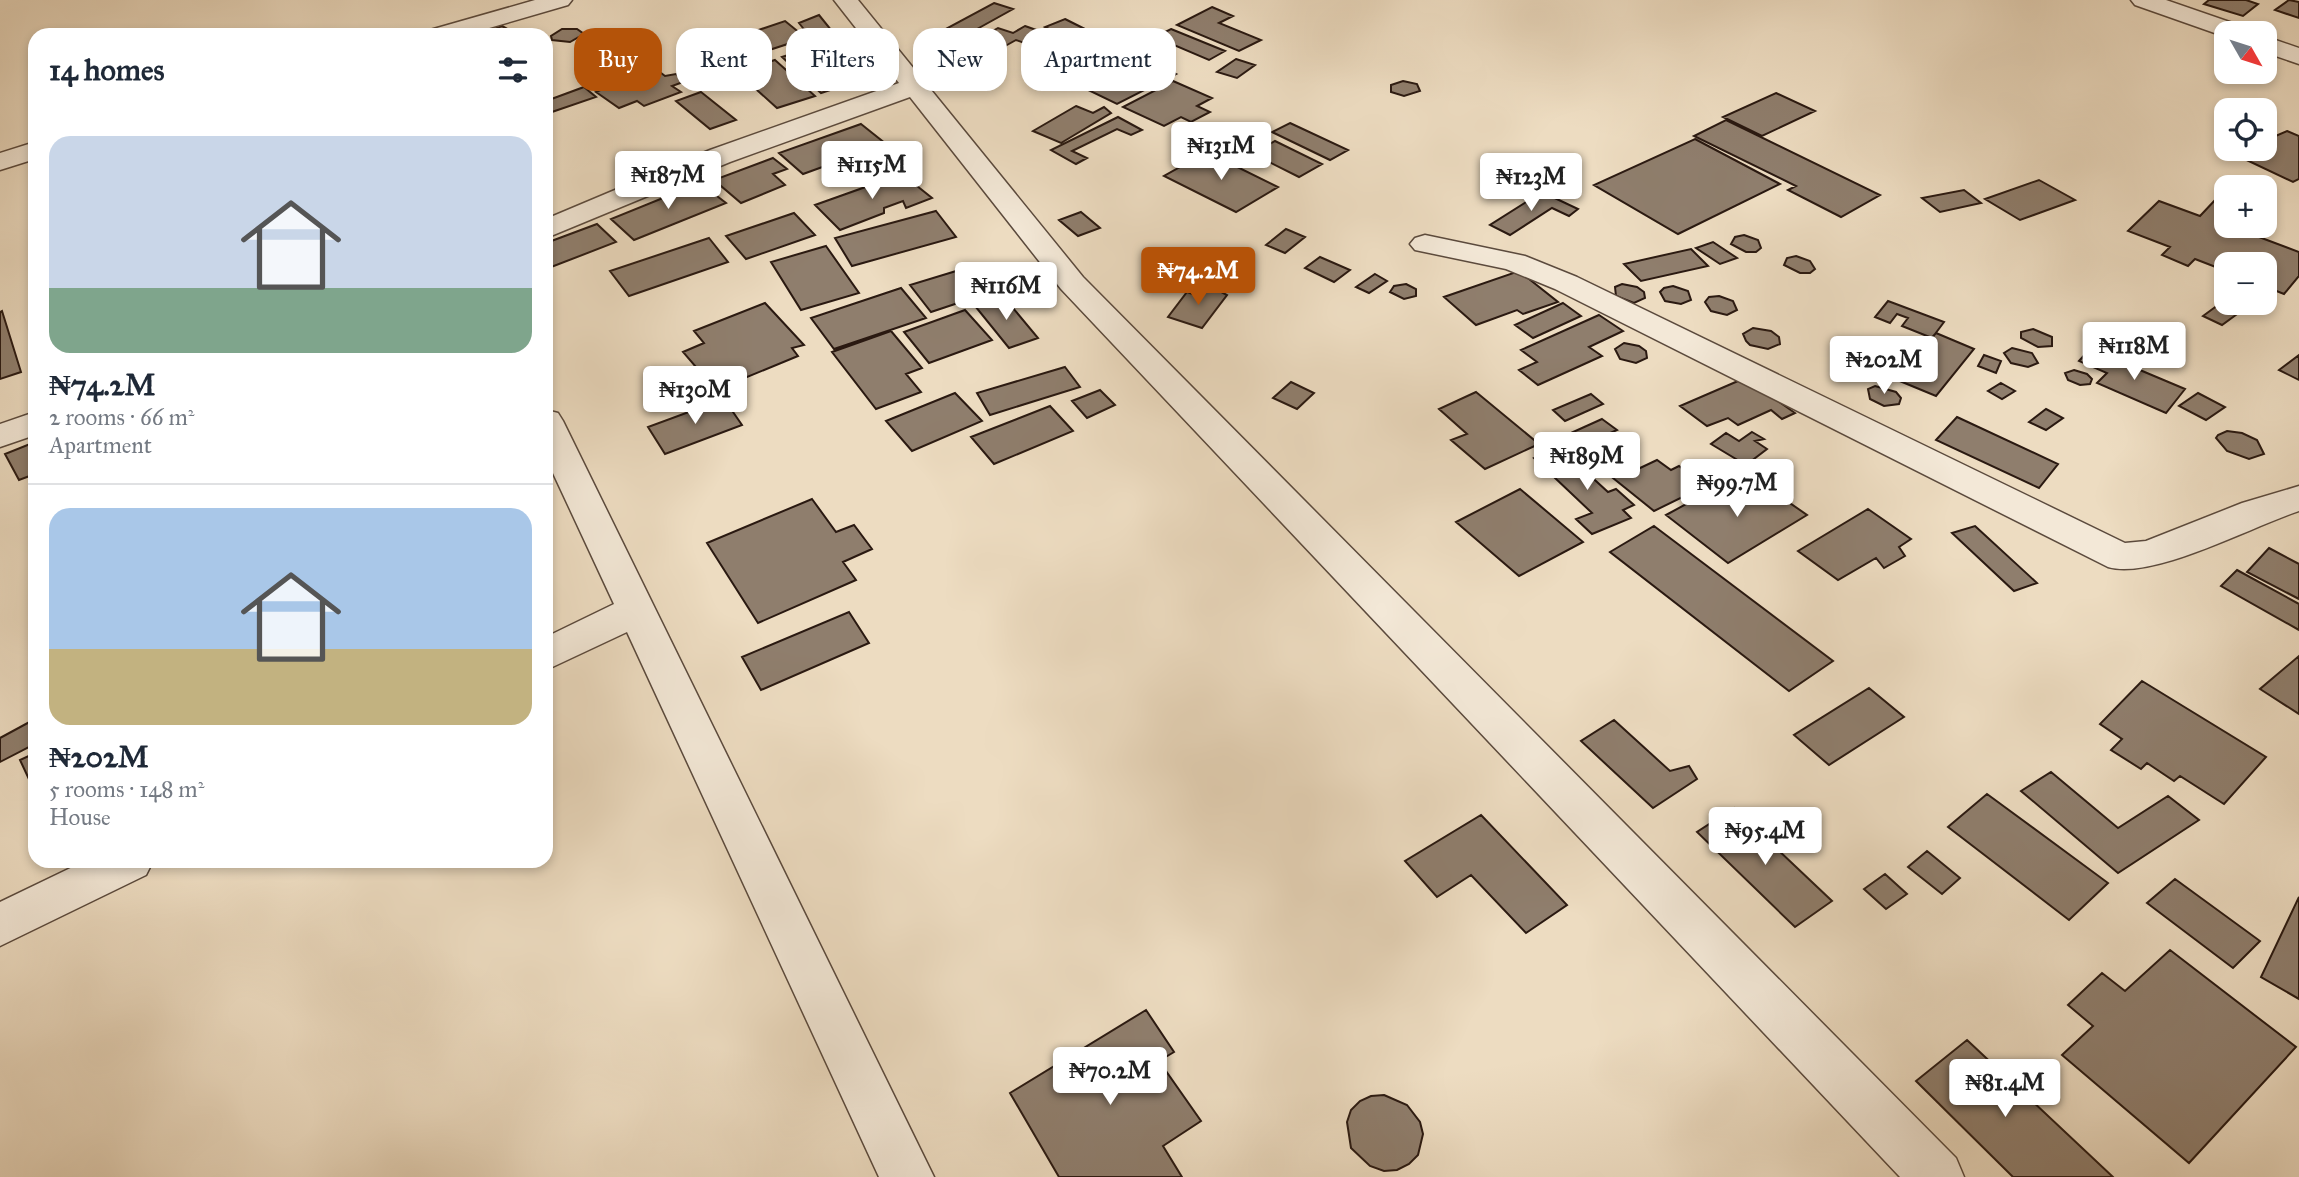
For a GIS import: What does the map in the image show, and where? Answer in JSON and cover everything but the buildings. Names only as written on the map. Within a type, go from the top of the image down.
[{"type":"street","points":[[463,28],[560,0]]},
{"type":"street","points":[[553,226],[720,156],[913,87],[846,0]]},
{"type":"street","points":[[2143,0],[2214,25]]},
{"type":"street","points":[[2277,48],[2299,57]]},
{"type":"street","points":[[916,91],[1072,284],[1937,1177]]},
{"type":"street","points":[[0,162],[28,152]]},
{"type":"street","points":[[1425,244],[1514,262],[1566,283],[2121,557],[2151,554],[2255,512],[2299,498]]},
{"type":"street","points":[[0,436],[28,426]]},
{"type":"street","points":[[553,436],[907,1177]]},
{"type":"street","points":[[553,652],[635,611]]},
{"type":"street","points":[[0,925],[116,868]]}]
